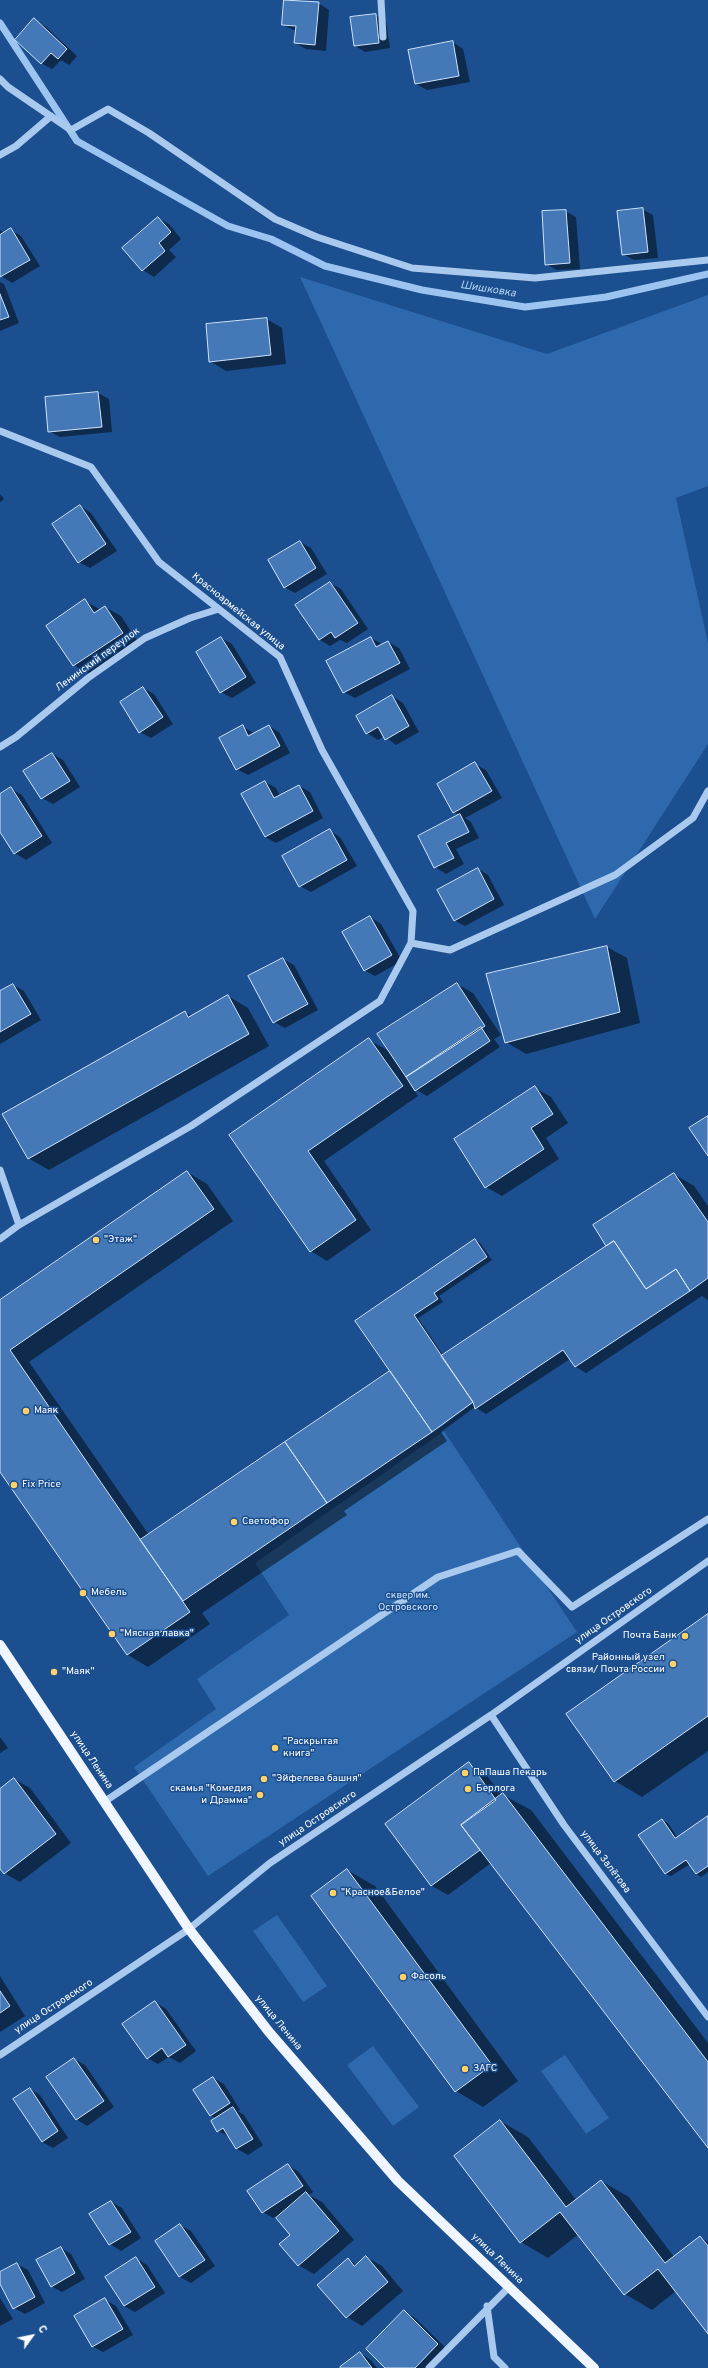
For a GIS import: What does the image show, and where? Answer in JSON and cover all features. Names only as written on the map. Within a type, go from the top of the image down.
[{"type":"main road","name":"улица Ленина","points":[[0,1645],[188,1929],[269,2032],[398,2181],[594,2368]]},
{"type":"street","points":[[381,0],[383,37]]},
{"type":"street","points":[[0,79],[8,87],[71,130],[108,109],[149,133],[275,219],[317,237],[412,268],[535,278],[708,260]]},
{"type":"street","points":[[0,155],[16,146],[52,117]]},
{"type":"street","name":"Красноармейская улица","points":[[0,430],[91,467],[159,562],[280,657],[322,750],[413,911],[411,943]]},
{"type":"street","name":"Ленинский переулок","points":[[0,747],[16,737],[88,678],[145,638],[190,618],[219,609]]},
{"type":"street","points":[[0,1239],[19,1225],[191,1126],[380,1001],[411,943],[450,950],[615,875],[693,818],[708,791]]},
{"type":"street","points":[[0,1170],[19,1225]]},
{"type":"street","points":[[104,1802],[438,1577],[518,1551],[572,1607],[708,1519]]},
{"type":"street","name":"улица Островского","points":[[0,2055],[188,1929],[270,1863],[491,1716],[708,1561]]},
{"type":"street","name":"улица Залётова","points":[[491,1716],[564,1825],[708,2017]]},
{"type":"street","points":[[429,2368],[487,2306],[509,2287]]},
{"type":"street","points":[[487,2306],[494,2357],[505,2368]]},
{"type":"green space","points":[[300,277],[547,354],[708,295],[708,486],[676,498],[708,643],[708,744],[595,919]]},
{"type":"green space","name":"сквер им. Островского","points":[[444,1431],[577,1632],[208,1876],[134,1767],[216,1709],[197,1679],[289,1615],[255,1563]]},
{"type":"green space","points":[[277,1915],[327,1986],[303,2002],[253,1931]]},
{"type":"green space","points":[[373,2046],[419,2107],[393,2126],[347,2065]]},
{"type":"green space","points":[[565,2055],[609,2118],[586,2134],[541,2071]]},
{"type":"building","points":[[284,0],[319,2],[315,45],[294,43],[296,26],[282,25]]},
{"type":"building","points":[[376,14],[379,43],[354,46],[350,17]]},
{"type":"building","points":[[34,18],[67,49],[58,59],[51,53],[41,64],[15,40]]},
{"type":"building","points":[[453,41],[459,76],[415,84],[408,50]]},
{"type":"building","points":[[643,208],[648,252],[622,255],[617,211]]},
{"type":"building","points":[[566,210],[570,263],[545,265],[542,211]]},
{"type":"building","points":[[158,217],[171,232],[159,243],[165,251],[142,271],[122,248]]},
{"type":"building","points":[[11,228],[30,260],[0,277],[0,235]]},
{"type":"building","points":[[0,294],[9,317],[0,320]]},
{"type":"building","points":[[267,318],[271,355],[209,362],[206,324]]},
{"type":"building","points":[[98,392],[102,427],[48,432],[45,397]]},
{"type":"building","points":[[80,505],[106,544],[78,563],[52,524]]},
{"type":"building","points":[[300,541],[316,568],[284,588],[268,560]]},
{"type":"building","points":[[330,582],[358,623],[335,638],[331,632],[319,640],[295,605]]},
{"type":"building","points":[[85,599],[94,613],[105,606],[123,633],[73,666],[46,626]]},
{"type":"building","points":[[221,637],[246,677],[220,693],[196,652]]},
{"type":"building","points":[[371,637],[376,647],[388,641],[400,663],[343,693],[326,661]]},
{"type":"building","points":[[143,687],[163,717],[139,733],[120,702]]},
{"type":"building","points":[[392,695],[409,726],[385,740],[378,727],[366,734],[356,716]]},
{"type":"building","points":[[243,725],[248,736],[269,725],[280,746],[236,770],[219,738]]},
{"type":"building","points":[[52,753],[70,781],[41,799],[23,771]]},
{"type":"building","points":[[475,762],[492,791],[453,813],[437,784]]},
{"type":"building","points":[[265,781],[274,798],[299,785],[313,811],[265,837],[241,794]]},
{"type":"building","points":[[11,787],[42,836],[14,854],[0,832],[0,794]]},
{"type":"building","points":[[460,814],[469,832],[446,843],[454,858],[434,868],[418,836]]},
{"type":"building","points":[[330,829],[347,860],[299,887],[282,856]]},
{"type":"building","points":[[478,868],[494,899],[454,921],[437,890]]},
{"type":"building","points":[[370,916],[392,955],[364,971],[342,932]]},
{"type":"building","points":[[607,946],[620,1012],[505,1043],[486,974]]},
{"type":"building","points":[[283,958],[308,1004],[273,1023],[248,976]]},
{"type":"building","points":[[457,983],[485,1026],[406,1077],[377,1034]]},
{"type":"building","points":[[13,984],[31,1014],[0,1032],[0,991]]},
{"type":"building","points":[[228,995],[249,1034],[28,1159],[2,1114],[185,1011],[188,1017]]},
{"type":"building","points":[[481,1027],[490,1041],[415,1091],[406,1077]]},
{"type":"building","points":[[369,1038],[403,1086],[308,1151],[356,1220],[310,1252],[229,1135]]},
{"type":"building","points":[[535,1086],[553,1114],[531,1128],[544,1149],[485,1188],[454,1139]]},
{"type":"building","points":[[708,1116],[708,1156],[689,1128]]},
{"type":"building","name":"Maяк","points":[[187,1171],[214,1209],[10,1350],[190,1612],[127,1655],[0,1472],[0,1300]]},
{"type":"building","points":[[674,1173],[708,1222],[708,1278],[690,1291],[676,1269],[646,1289],[614,1241],[606,1246],[593,1225]]},
{"type":"building","points":[[475,1239],[487,1257],[434,1293],[438,1299],[414,1315],[473,1402],[432,1432],[355,1321]]},
{"type":"building","points":[[614,1241],[646,1289],[676,1269],[690,1291],[575,1367],[563,1350],[475,1409],[473,1402],[441,1356]]},
{"type":"building","points":[[390,1371],[432,1432],[327,1503],[285,1442]]},
{"type":"building","name":"Светофор","points":[[285,1442],[327,1503],[183,1601],[140,1540]]},
{"type":"building","name":"Районный узел связи/ Почта России","points":[[708,1614],[708,1716],[614,1782],[566,1714]]},
{"type":"building","points":[[469,1762],[496,1800],[461,1825],[480,1850],[431,1886],[385,1824]]},
{"type":"building","points":[[14,1778],[56,1834],[4,1874],[0,1869],[0,1789]]},
{"type":"building","points":[[503,1793],[708,2062],[708,2148],[461,1825]]},
{"type":"building","points":[[708,1816],[708,1866],[696,1874],[686,1860],[665,1874],[638,1835],[662,1819],[675,1838]]},
{"type":"building","points":[[347,1869],[492,2065],[455,2092],[311,1896]]},
{"type":"building","points":[[0,1991],[10,2006],[0,2013]]},
{"type":"building","points":[[155,2001],[186,2045],[168,2057],[162,2048],[147,2059],[122,2024]]},
{"type":"building","points":[[74,2058],[104,2101],[76,2120],[46,2077]]},
{"type":"building","points":[[213,2077],[230,2103],[210,2116],[193,2090]]},
{"type":"building","points":[[30,2088],[58,2131],[42,2142],[13,2099]]},
{"type":"building","points":[[233,2107],[253,2139],[236,2149],[223,2128],[217,2132],[211,2121]]},
{"type":"building","points":[[500,2120],[566,2207],[601,2180],[665,2263],[700,2236],[708,2246],[708,2334],[658,2269],[624,2295],[560,2212],[520,2243],[454,2156]]},
{"type":"building","points":[[288,2164],[303,2186],[262,2213],[247,2191]]},
{"type":"building","points":[[306,2192],[339,2231],[298,2266],[279,2244],[290,2235],[276,2218]]},
{"type":"building","points":[[111,2201],[131,2232],[109,2245],[89,2214]]},
{"type":"building","points":[[180,2224],[205,2260],[179,2277],[155,2241]]},
{"type":"building","points":[[61,2247],[75,2273],[51,2287],[36,2260]]},
{"type":"building","points":[[366,2256],[388,2282],[346,2318],[317,2285],[348,2258],[354,2266]]},
{"type":"building","points":[[136,2257],[155,2287],[124,2306],[105,2277]]},
{"type":"building","points":[[17,2263],[35,2297],[13,2309],[0,2284],[0,2272]]},
{"type":"building","points":[[105,2298],[123,2329],[92,2347],[74,2316]]},
{"type":"building","points":[[404,2310],[438,2344],[415,2368],[385,2368],[366,2349]]},
{"type":"building","points":[[360,2352],[372,2368],[340,2368],[340,2367]]},
{"type":"waterway","name":"Шишковка","points":[[0,23],[77,141],[228,226],[271,239],[325,266],[422,290],[525,307],[606,297],[708,274]]},
{"type":"place","name":"\"Этаж\"","points":[[96,1240]]},
{"type":"place","name":"Maяк","points":[[26,1411]]},
{"type":"place","name":"Fix Price","points":[[14,1485]]},
{"type":"place","name":"Светофор","points":[[234,1522]]},
{"type":"place","name":"Мебель","points":[[83,1593]]},
{"type":"place","name":"\"Мясная лавка\"","points":[[112,1634]]},
{"type":"place","name":"Почта Банк","points":[[685,1636]]},
{"type":"place","name":"Районный узел связи/ Почта России","points":[[673,1664]]},
{"type":"place","name":"\"Маяк\"","points":[[54,1672]]},
{"type":"place","name":"\"Раскрытая книга\"","points":[[275,1748]]},
{"type":"place","name":"ПаПаша Пекарь","points":[[465,1773]]},
{"type":"place","name":"\"Эйфелева башня\"","points":[[264,1779]]},
{"type":"place","name":"Берлога","points":[[468,1789]]},
{"type":"place","name":"скамья \"Комедия и Драмма\"","points":[[260,1795]]},
{"type":"place","name":"\"Красное&Белое\"","points":[[333,1893]]},
{"type":"place","name":"Фасоль","points":[[403,1977]]},
{"type":"place","name":"ЗАГС","points":[[465,2069]]}]
